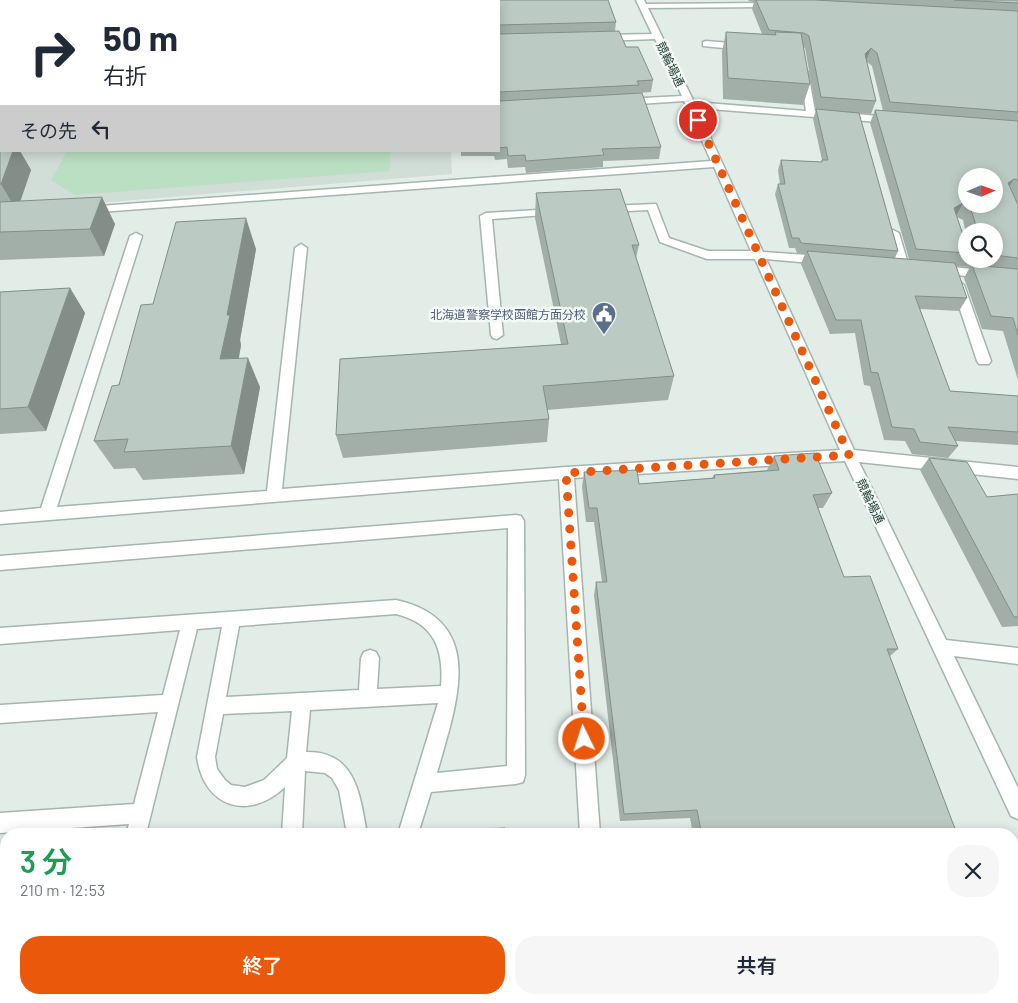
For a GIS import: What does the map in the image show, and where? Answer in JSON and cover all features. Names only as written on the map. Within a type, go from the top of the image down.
[{"type":"street","points":[[641,3],[783,6]]},
{"type":"street","name":"競輪場通","points":[[641,3],[718,164],[849,455],[1018,809]]},
{"type":"street","points":[[598,38],[657,36]]},
{"type":"street","points":[[706,44],[753,47]]},
{"type":"street","points":[[802,60],[811,114]]},
{"type":"street","points":[[618,102],[689,102],[811,114],[862,123],[878,115],[899,121]]},
{"type":"street","points":[[80,211],[718,164]]},
{"type":"street","points":[[594,210],[652,206],[664,240],[707,254],[759,255],[836,261]]},
{"type":"street","points":[[497,335],[486,216],[564,211]]},
{"type":"street","points":[[890,221],[902,267]]},
{"type":"street","points":[[47,514],[136,236]]},
{"type":"street","points":[[274,496],[301,248]]},
{"type":"street","points":[[970,268],[972,273]]},
{"type":"street","points":[[928,269],[1018,277]]},
{"type":"street","points":[[954,272],[984,361]]},
{"type":"street","points":[[0,518],[566,473],[849,455],[1018,473]]},
{"type":"street","points":[[566,473],[590,828]]},
{"type":"street","points":[[0,563],[516,521],[516,774],[425,783]]},
{"type":"street","points":[[0,636],[232,618],[396,607],[408,608],[430,620],[439,631],[446,643],[451,671],[449,694],[425,783],[410,828]]},
{"type":"street","points":[[232,618],[206,765],[212,781],[220,790],[233,796],[260,793],[274,784],[296,762],[326,763],[340,773],[347,787],[356,828]]},
{"type":"street","points":[[137,828],[191,621]]},
{"type":"street","points":[[941,647],[1018,656]]},
{"type":"street","points":[[367,699],[370,658]]},
{"type":"street","points":[[216,706],[449,694]]},
{"type":"street","points":[[292,828],[302,702]]},
{"type":"street","points":[[0,714],[169,703]]},
{"type":"street","points":[[0,823],[141,813]]},
{"type":"shaded area","points":[[0,152],[451,152],[452,174],[0,211]]},
{"type":"green space","points":[[66,152],[391,152],[389,171],[75,195],[51,180]]},
{"type":"building","points":[[500,0],[608,0],[616,22],[500,25]]},
{"type":"building","points":[[756,0],[815,0],[1018,11],[1018,112],[890,102],[877,53],[871,48],[865,54],[876,101],[821,97],[809,36],[804,33],[769,30]]},
{"type":"building","points":[[954,0],[1018,0],[1018,3]]},
{"type":"building","points":[[619,31],[626,47],[638,47],[653,80],[637,81],[639,85],[500,92],[500,34]]},
{"type":"building","points":[[726,32],[776,35],[775,32],[801,33],[810,84],[728,78]]},
{"type":"building","points":[[642,93],[661,147],[602,149],[604,155],[526,161],[525,155],[508,156],[507,147],[500,148],[500,101]]},
{"type":"building","points":[[816,109],[859,113],[898,251],[801,243],[799,238],[792,238],[778,184],[785,184],[781,160],[822,162],[822,160],[828,160]]},
{"type":"building","points":[[875,110],[1018,121],[1018,180],[1014,179],[1008,183],[1018,205],[1018,258],[1003,256],[1003,223],[975,223],[972,213],[1003,213],[1003,168],[958,168],[958,206],[954,208],[959,223],[958,252],[916,249]]},
{"type":"building","points":[[0,152],[13,152],[1,184]]},
{"type":"building","points":[[620,189],[639,245],[632,245],[674,376],[543,386],[549,419],[336,435],[340,359],[568,344],[536,193]]},
{"type":"building","points":[[102,197],[90,229],[0,232],[0,202]]},
{"type":"building","points":[[246,218],[227,315],[230,315],[220,359],[248,358],[231,446],[124,452],[128,439],[94,441],[112,386],[119,385],[141,305],[153,304],[176,222]]},
{"type":"building","points":[[807,251],[955,263],[967,298],[915,296],[950,391],[1018,396],[1018,432],[948,427],[958,446],[920,442],[914,429],[892,427],[878,373],[871,372],[861,320],[836,320]]},
{"type":"building","points":[[973,268],[1018,269],[1018,335],[1013,318],[991,316]]},
{"type":"building","points":[[70,288],[28,407],[0,409],[0,292]]},
{"type":"building","points":[[815,453],[832,493],[813,495],[844,577],[870,576],[898,649],[887,649],[955,828],[700,828],[697,810],[624,814],[596,582],[607,582],[597,508],[589,508],[584,472],[637,470],[639,484],[715,478],[714,475],[779,470],[774,456]]},
{"type":"building","points":[[929,458],[967,462],[987,497],[1018,494],[1018,617],[1014,617]]},
{"type":"place","name":"北海道警察学校函館方面分校","points":[[604,335]]},
{"type":"route","points":[[584,739],[566,473],[849,455],[698,120]]}]
